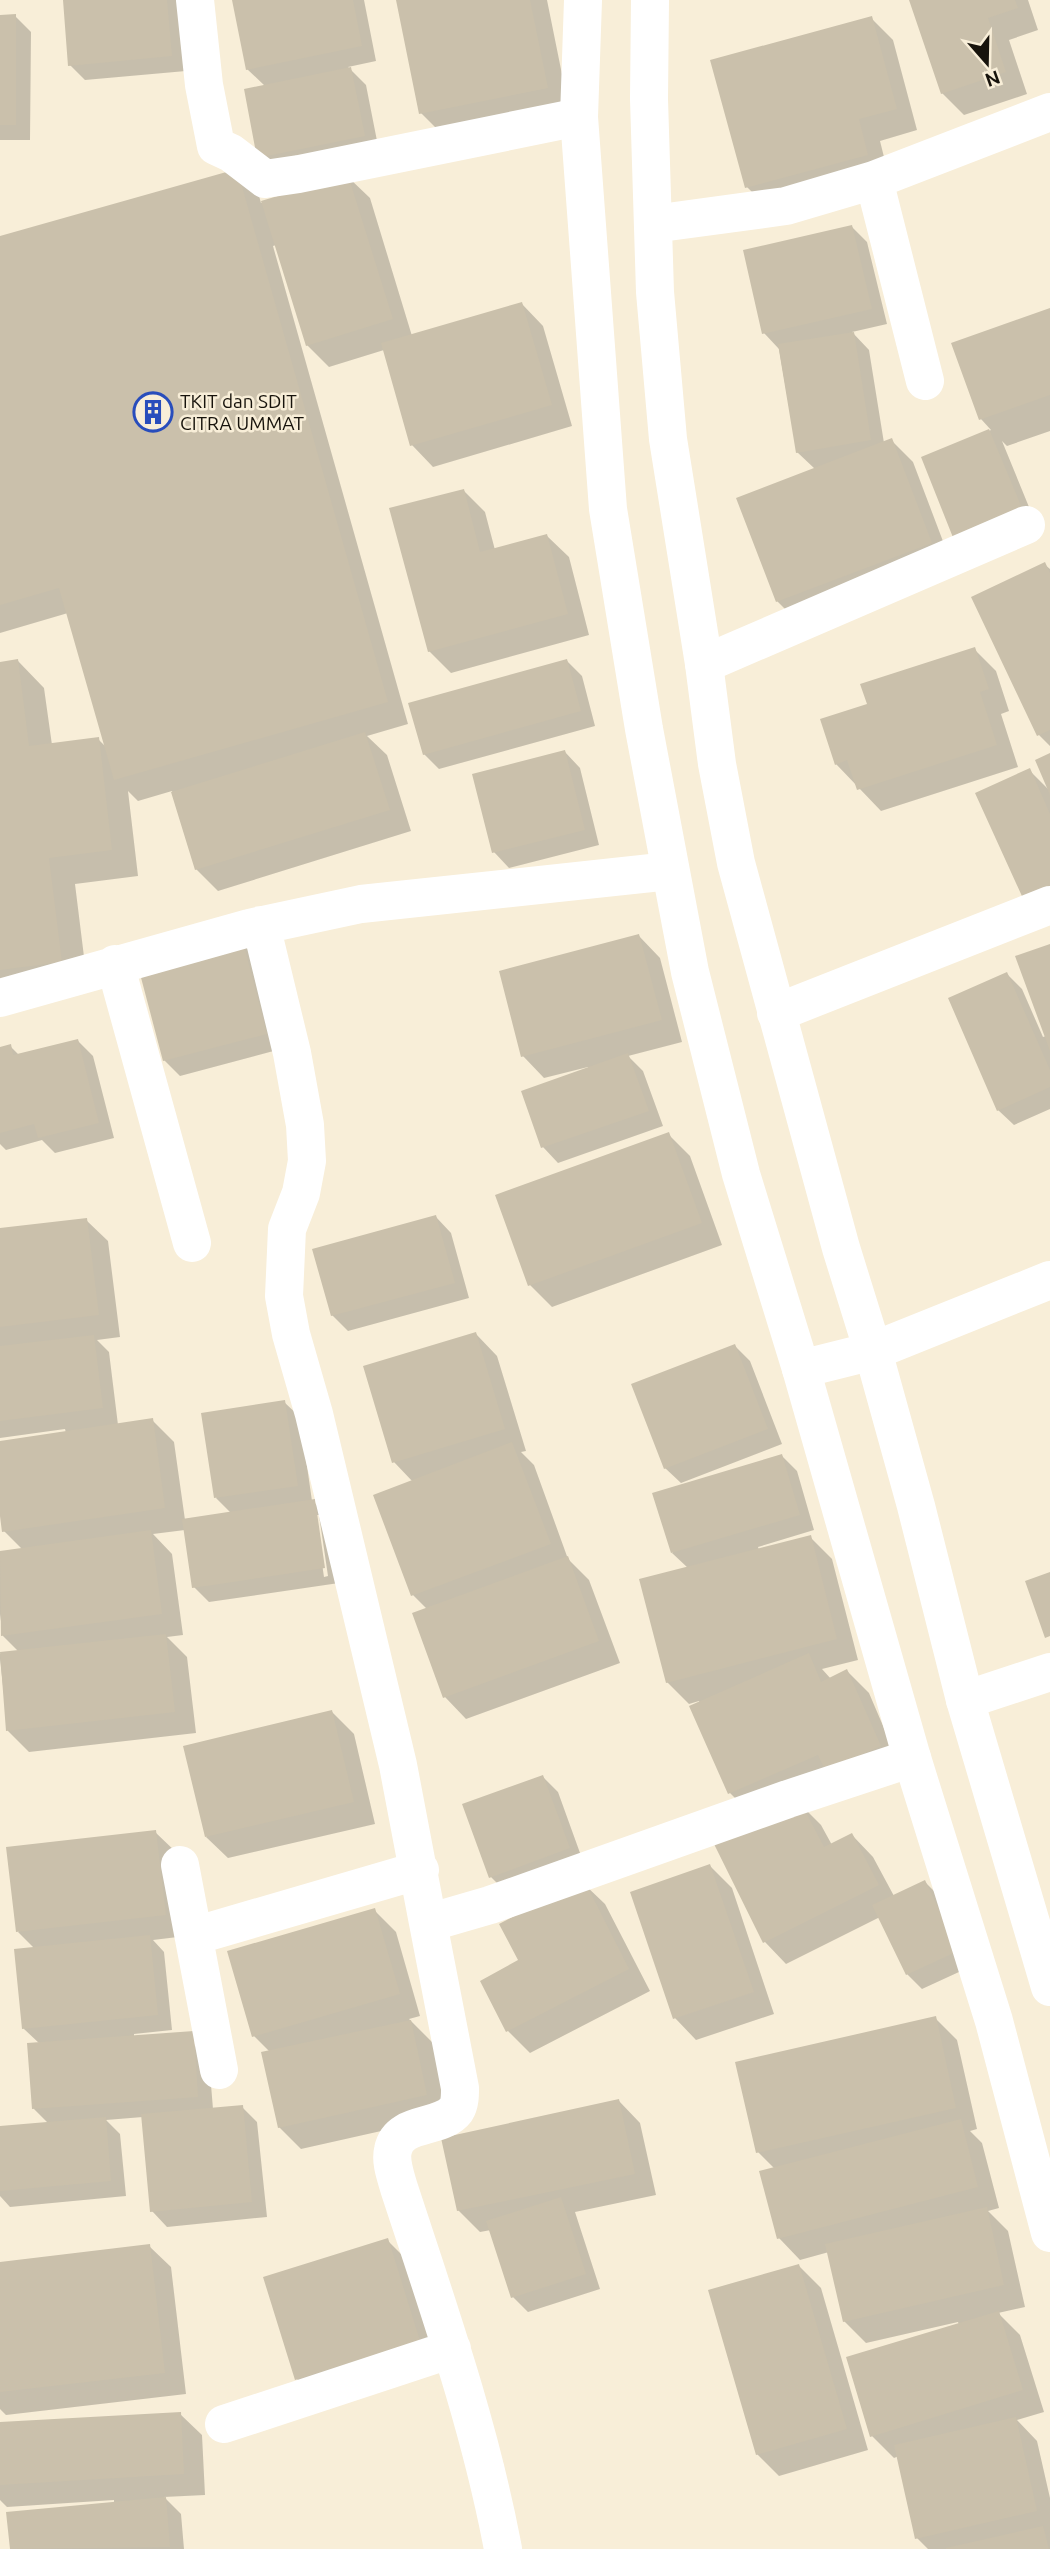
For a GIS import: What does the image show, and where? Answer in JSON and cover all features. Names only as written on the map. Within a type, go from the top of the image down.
[{"type":"street","points":[[195,0],[204,85],[216,146],[231,153],[265,179],[579,117]]},
{"type":"street","points":[[583,0],[579,117],[608,509],[644,729],[690,972],[741,1174],[801,1369],[912,1758],[994,2021],[1050,2233]]},
{"type":"street","points":[[650,0],[649,99],[655,292],[668,439],[717,764],[736,863],[841,1248],[916,1506],[965,1700],[1050,1987]]},
{"type":"street","points":[[653,225],[786,206],[874,180],[1050,112]]},
{"type":"street","points":[[874,180],[925,381]]},
{"type":"street","points":[[704,664],[1026,525]]},
{"type":"street","points":[[0,998],[261,925],[361,904],[670,871]]},
{"type":"street","points":[[776,1013],[1050,905]]},
{"type":"street","points":[[261,925],[292,1053],[307,1161],[301,1193],[287,1229],[284,1296],[291,1334],[314,1414],[398,1765],[460,2088],[456,2110],[446,2118],[407,2132],[397,2140],[392,2151],[399,2189],[452,2349],[492,2491],[503,2549]]},
{"type":"street","points":[[115,964],[192,1243]]},
{"type":"street","points":[[801,1369],[873,1351],[1050,1280]]},
{"type":"street","points":[[965,1700],[1050,1672]]},
{"type":"street","points":[[428,1923],[490,1905],[912,1758]]},
{"type":"street","points":[[180,1865],[219,2070]]},
{"type":"street","points":[[194,1936],[420,1870]]},
{"type":"street","points":[[224,2424],[452,2349]]},
{"type":"building","points":[[63,0],[167,0],[172,56],[68,66]]},
{"type":"building","points":[[232,0],[353,0],[362,46],[246,70]]},
{"type":"building","points":[[396,0],[530,0],[548,88],[419,114]]},
{"type":"building","points":[[909,0],[1015,0],[1018,8],[988,18],[1006,72],[941,94]]},
{"type":"building","points":[[16,14],[16,125],[0,125],[0,15]]},
{"type":"building","points":[[872,16],[897,109],[859,119],[868,155],[745,188],[710,60]]},
{"type":"building","points":[[351,67],[365,136],[257,158],[244,89]]},
{"type":"building","name":"TKIT dan SDIT CITRA UMMAT","points":[[237,169],[388,702],[114,780],[59,588],[0,605],[0,236]]},
{"type":"building","points":[[348,175],[393,319],[306,346],[261,201]]},
{"type":"building","points":[[852,225],[872,309],[762,334],[743,250]]},
{"type":"building","points":[[522,302],[552,405],[410,446],[381,343]]},
{"type":"building","points":[[1050,308],[1050,395],[979,420],[951,343]]},
{"type":"building","points":[[854,332],[871,440],[796,453],[778,344]]},
{"type":"building","points":[[989,429],[1024,513],[954,540],[921,457]]},
{"type":"building","points":[[892,438],[932,543],[776,602],[736,498]]},
{"type":"building","points":[[464,489],[480,552],[547,534],[568,614],[428,652],[389,508]]},
{"type":"building","points":[[1045,562],[1050,573],[1050,730],[1037,736],[971,597]]},
{"type":"building","points":[[975,647],[989,689],[980,692],[997,745],[857,790],[847,760],[835,765],[820,719],[867,704],[860,684]]},
{"type":"building","points":[[18,659],[29,746],[99,737],[112,850],[49,858],[62,962],[0,970],[0,662]]},
{"type":"building","points":[[567,659],[581,711],[423,755],[408,703]]},
{"type":"building","points":[[365,732],[390,810],[195,870],[171,792]]},
{"type":"building","points":[[565,750],[585,830],[492,853],[472,774]]},
{"type":"building","points":[[1050,753],[1050,795],[1035,760]]},
{"type":"building","points":[[1030,768],[1050,814],[1050,894],[1026,905],[975,793]]},
{"type":"building","points":[[639,934],[662,1020],[521,1057],[499,971]]},
{"type":"building","points":[[243,942],[267,1034],[163,1061],[139,970]]},
{"type":"building","points":[[1050,944],[1050,1051],[1015,956]]},
{"type":"building","points":[[1007,972],[1050,1070],[1050,1087],[997,1111],[948,998]]},
{"type":"building","points":[[78,1039],[99,1123],[38,1138],[34,1124],[0,1133],[0,1047],[11,1044],[13,1055]]},
{"type":"building","points":[[628,1053],[649,1111],[541,1148],[521,1091]]},
{"type":"building","points":[[669,1132],[702,1223],[528,1286],[495,1195]]},
{"type":"building","points":[[436,1215],[455,1283],[331,1316],[312,1249]]},
{"type":"building","points":[[87,1218],[99,1315],[0,1327],[0,1228]]},
{"type":"building","points":[[476,1332],[505,1429],[392,1463],[363,1366]]},
{"type":"building","points":[[94,1335],[103,1408],[0,1421],[0,1346]]},
{"type":"building","points":[[735,1344],[768,1429],[664,1469],[631,1384]]},
{"type":"building","points":[[285,1400],[298,1486],[214,1498],[201,1413]]},
{"type":"building","points":[[153,1418],[165,1508],[2,1532],[0,1441]]},
{"type":"building","points":[[512,1442],[551,1544],[411,1596],[373,1495]]},
{"type":"building","points":[[782,1454],[800,1515],[671,1553],[652,1493]]},
{"type":"building","points":[[315,1499],[325,1568],[192,1588],[182,1519]]},
{"type":"building","points":[[151,1530],[162,1614],[1,1636],[0,1551]]},
{"type":"building","points":[[811,1535],[837,1639],[666,1683],[639,1579]]},
{"type":"building","points":[[568,1556],[599,1641],[443,1698],[412,1613]]},
{"type":"building","points":[[1050,1572],[1050,1636],[1045,1638],[1025,1581]]},
{"type":"building","points":[[166,1634],[175,1712],[6,1731],[0,1652]]},
{"type":"building","points":[[809,1653],[821,1682],[847,1669],[881,1746],[825,1770],[818,1755],[728,1794],[689,1706]]},
{"type":"building","points":[[332,1710],[354,1802],[205,1837],[183,1746]]},
{"type":"building","points":[[543,1775],[570,1848],[489,1878],[462,1804]]},
{"type":"building","points":[[800,1801],[824,1847],[852,1833],[879,1885],[763,1943],[714,1844]]},
{"type":"building","points":[[156,1830],[166,1915],[16,1932],[6,1847]]},
{"type":"building","points":[[710,1864],[754,1992],[673,2019],[630,1892]]},
{"type":"building","points":[[584,1880],[629,1969],[506,2032],[480,1981],[518,1960],[499,1924]]},
{"type":"building","points":[[925,1880],[958,1951],[906,1975],[872,1905]]},
{"type":"building","points":[[375,1908],[400,1994],[252,2037],[227,1951]]},
{"type":"building","points":[[150,1935],[158,2015],[22,2029],[14,1949]]},
{"type":"building","points":[[936,2016],[956,2108],[756,2153],[735,2062]]},
{"type":"building","points":[[411,2020],[427,2095],[278,2128],[261,2052]]},
{"type":"building","points":[[194,2031],[198,2097],[32,2109],[27,2043]]},
{"type":"building","points":[[619,2099],[635,2174],[457,2211],[441,2138]]},
{"type":"building","points":[[243,2105],[252,2202],[150,2212],[141,2114]]},
{"type":"building","points":[[106,2117],[111,2181],[0,2191],[0,2126]]},
{"type":"building","points":[[961,2119],[978,2187],[777,2239],[759,2171]]},
{"type":"building","points":[[561,2197],[586,2274],[511,2298],[486,2221]]},
{"type":"building","points":[[987,2207],[1004,2285],[843,2322],[825,2244]]},
{"type":"building","points":[[388,2238],[420,2341],[295,2380],[263,2277]]},
{"type":"building","points":[[150,2244],[165,2373],[0,2392],[0,2262]]},
{"type":"building","points":[[799,2264],[847,2429],[756,2455],[708,2290]]},
{"type":"building","points":[[999,2311],[1023,2390],[870,2437],[846,2357]]},
{"type":"building","points":[[181,2412],[184,2474],[0,2485],[0,2422]]},
{"type":"building","points":[[1016,2417],[1037,2511],[915,2539],[894,2445]]},
{"type":"building","points":[[166,2497],[170,2547],[10,2549],[6,2512]]},
{"type":"building","points":[[1043,2526],[1049,2549],[946,2549],[946,2548]]},
{"type":"place","name":"TKIT dan SDIT CITRA UMMAT","points":[[153,412]]}]
